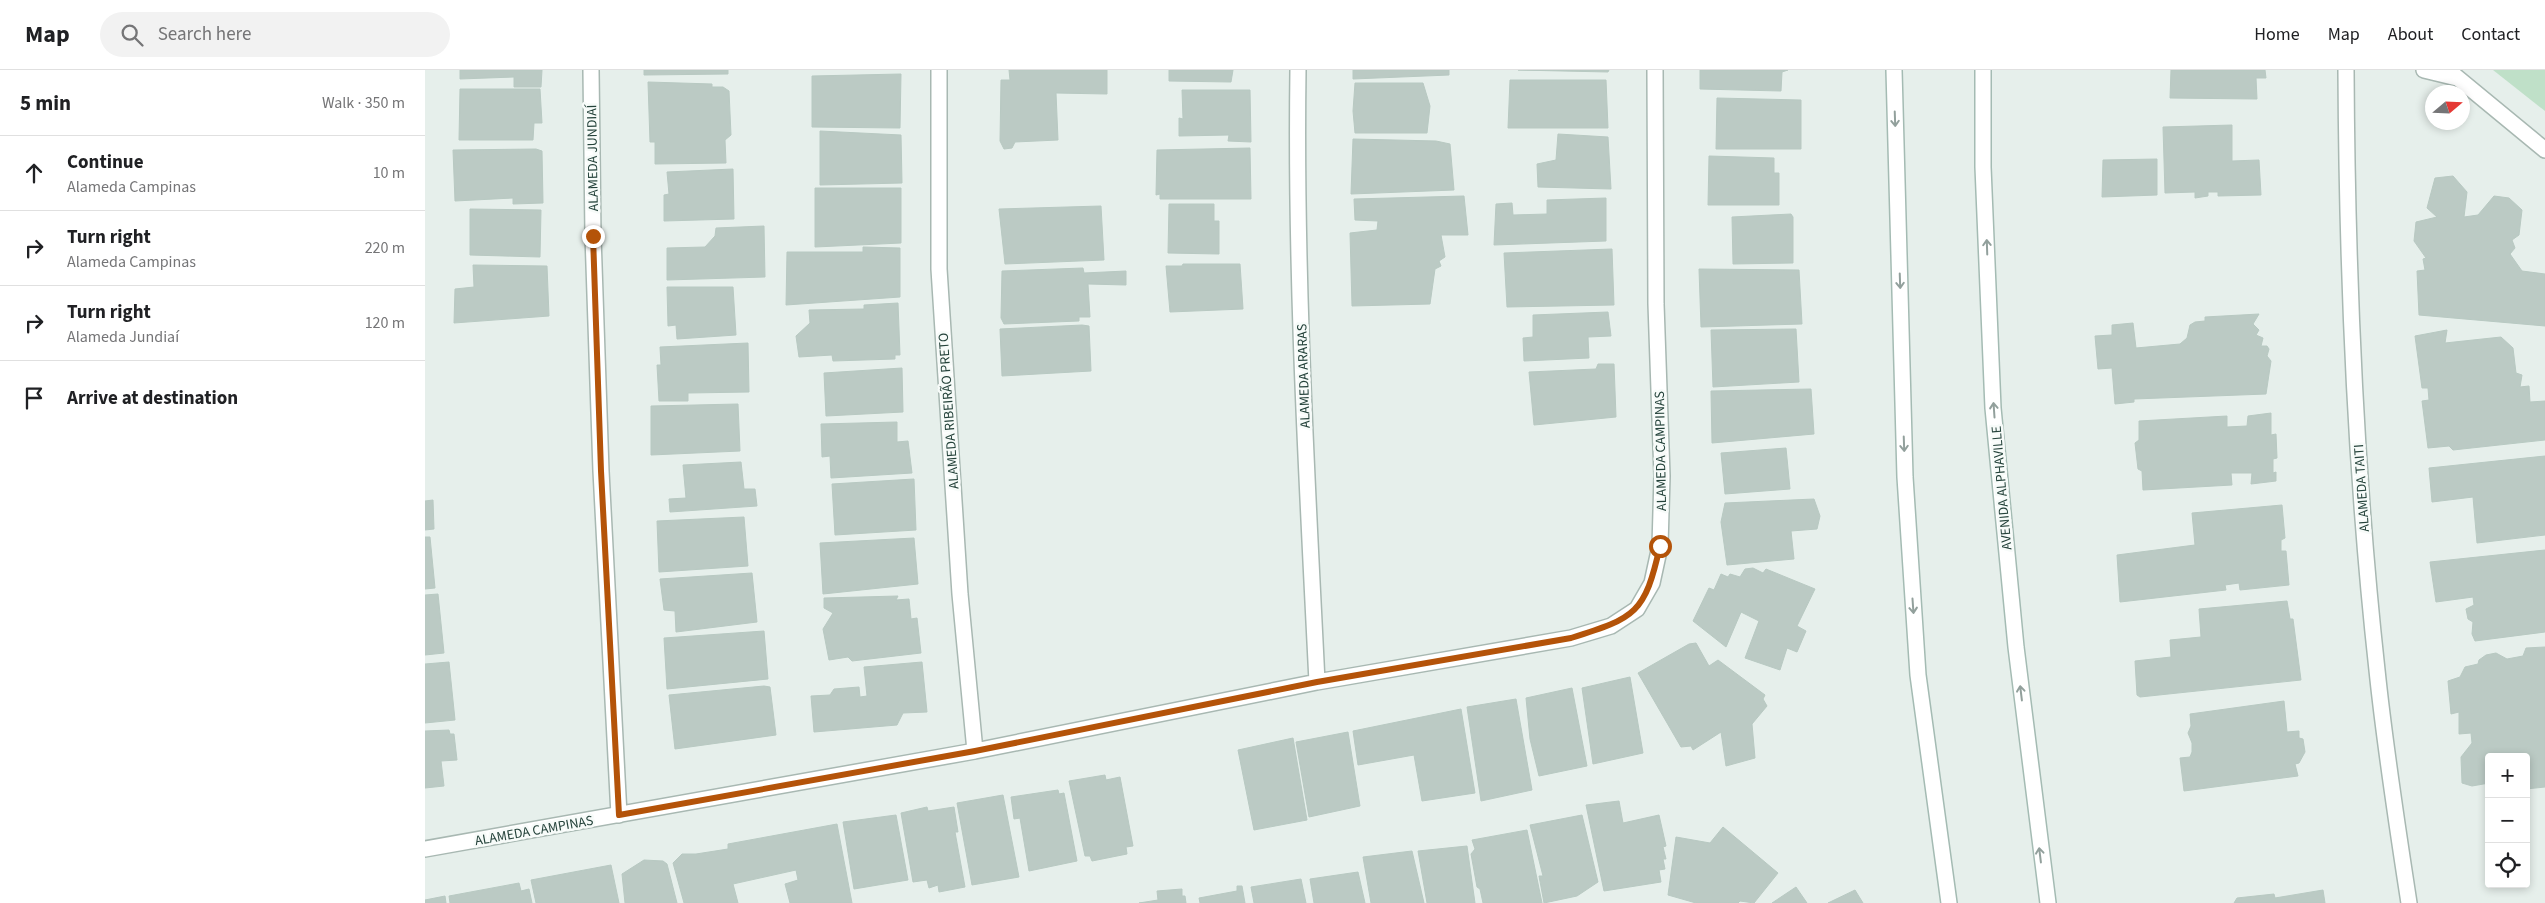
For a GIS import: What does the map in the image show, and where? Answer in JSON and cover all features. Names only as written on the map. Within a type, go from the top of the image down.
[{"type":"street","name":"ALAMEDA JUNDIAÍ","points":[[591,70],[600,461],[619,815]]},
{"type":"street","name":"ALAMEDA RIBEIRÃO PRETO","points":[[939,70],[939,269],[960,594],[975,751]]},
{"type":"street","name":"ALAMEDA ARARAS","points":[[1298,70],[1297,165],[1302,384],[1317,682]]},
{"type":"street","name":"ALAMEDA CAMPINAS","points":[[425,849],[975,751],[1317,682],[1571,638],[1611,626],[1637,610],[1652,583],[1660,546],[1662,476],[1656,304],[1655,70]]},
{"type":"street","points":[[1894,70],[1905,477],[1917,675],[1949,903]]},
{"type":"street","name":"AVENIDA ALPHAVILLE","points":[[1983,70],[1983,167],[1993,408],[2015,647],[2047,903]]},
{"type":"street","name":"ALAMEDA TAITI","points":[[2346,70],[2352,360],[2364,528],[2377,670],[2409,903]]},
{"type":"street","points":[[2424,70],[2452,74],[2545,150]]},
{"type":"green space","points":[[2493,70],[2545,70],[2545,111]]},
{"type":"building","points":[[460,70],[542,70],[541,87],[514,87],[514,77],[460,79]]},
{"type":"building","points":[[644,70],[728,70],[728,74],[644,75]]},
{"type":"building","points":[[1009,70],[1107,70],[1107,94],[1056,93],[1058,140],[1015,142],[1012,148],[1004,149],[1000,141],[1001,80],[1010,80]]},
{"type":"building","points":[[1169,70],[1233,70],[1231,82],[1169,81]]},
{"type":"building","points":[[1353,70],[1449,70],[1449,75],[1353,79]]},
{"type":"building","points":[[1518,70],[1609,70],[1608,72]]},
{"type":"building","points":[[1700,70],[1788,70],[1782,72],[1781,91],[1700,89]]},
{"type":"building","points":[[2171,70],[2265,70],[2266,78],[2256,78],[2257,99],[2170,98]]},
{"type":"building","points":[[901,74],[900,128],[812,127],[812,76]]},
{"type":"building","points":[[1510,80],[1606,80],[1608,128],[1508,128]]},
{"type":"building","points":[[648,82],[712,84],[712,87],[723,87],[729,91],[731,135],[725,140],[726,163],[655,164],[655,142],[650,142]]},
{"type":"building","points":[[1355,83],[1423,83],[1430,106],[1427,133],[1355,133],[1353,111]]},
{"type":"building","points":[[460,89],[540,89],[542,123],[534,123],[533,140],[459,140]]},
{"type":"building","points":[[1182,90],[1250,90],[1251,142],[1228,141],[1229,135],[1179,136],[1179,118],[1183,119]]},
{"type":"building","points":[[1717,98],[1801,100],[1801,149],[1716,149]]},
{"type":"building","points":[[2232,125],[2232,161],[2259,160],[2261,195],[2218,196],[2218,192],[2208,192],[2208,196],[2195,198],[2195,192],[2165,193],[2163,127]]},
{"type":"building","points":[[820,131],[901,135],[902,183],[820,185]]},
{"type":"building","points":[[1558,134],[1608,137],[1611,189],[1538,187],[1537,164],[1556,160]]},
{"type":"building","points":[[1353,139],[1436,141],[1450,144],[1454,190],[1351,194]]},
{"type":"building","points":[[1250,148],[1251,199],[1160,199],[1160,194],[1156,195],[1157,150]]},
{"type":"building","points":[[536,149],[542,151],[543,203],[513,204],[513,198],[455,201],[453,150]]},
{"type":"building","points":[[1709,156],[1774,158],[1774,173],[1779,173],[1779,205],[1708,205]]},
{"type":"building","points":[[2157,159],[2157,195],[2102,197],[2103,160]]},
{"type":"building","points":[[733,169],[734,219],[664,221],[664,195],[669,194],[667,172]]},
{"type":"building","points":[[2453,176],[2467,192],[2464,217],[2478,215],[2494,196],[2509,198],[2522,210],[2519,235],[2512,240],[2515,248],[2510,254],[2522,271],[2545,274],[2545,326],[2419,315],[2417,271],[2425,270],[2423,259],[2426,258],[2414,241],[2416,222],[2437,217],[2427,208],[2435,178]]},
{"type":"building","points":[[815,188],[901,188],[901,243],[815,247]]},
{"type":"building","points":[[1464,196],[1468,235],[1441,235],[1445,257],[1439,261],[1441,266],[1435,269],[1430,304],[1352,306],[1350,233],[1377,230],[1378,221],[1355,220],[1354,199]]},
{"type":"building","points":[[1606,198],[1606,241],[1494,245],[1496,204],[1512,203],[1513,215],[1547,214],[1547,200]]},
{"type":"building","points":[[1169,204],[1214,204],[1214,221],[1219,221],[1219,254],[1168,253]]},
{"type":"building","points":[[1101,206],[1104,260],[1005,264],[999,209]]},
{"type":"building","points":[[470,209],[541,210],[540,257],[470,255]]},
{"type":"building","points":[[1791,214],[1793,217],[1793,263],[1733,264],[1732,217]]},
{"type":"building","points":[[764,226],[765,277],[667,280],[667,248],[705,247],[715,236],[716,228]]},
{"type":"building","points":[[863,247],[900,248],[900,297],[786,305],[787,252],[863,252]]},
{"type":"building","points":[[1612,249],[1614,305],[1507,307],[1504,253]]},
{"type":"building","points":[[1183,264],[1240,264],[1243,309],[1170,312],[1166,266],[1182,266]]},
{"type":"building","points":[[473,265],[547,266],[549,316],[454,323],[455,289],[474,287]]},
{"type":"building","points":[[1083,268],[1084,273],[1126,271],[1126,285],[1088,284],[1090,317],[1079,317],[1079,321],[1004,324],[1001,318],[1002,271]]},
{"type":"building","points":[[1699,269],[1799,270],[1802,324],[1701,327]]},
{"type":"building","points":[[667,287],[733,287],[736,335],[677,339],[676,325],[668,326]]},
{"type":"building","points":[[898,303],[900,355],[895,355],[895,359],[833,361],[832,355],[799,357],[796,336],[810,323],[809,310],[864,309],[864,305]]},
{"type":"building","points":[[1608,312],[1611,336],[1588,337],[1589,358],[1524,361],[1523,338],[1533,337],[1533,315]]},
{"type":"building","points":[[2259,314],[2253,324],[2259,330],[2256,335],[2263,338],[2261,346],[2267,346],[2269,349],[2267,356],[2271,361],[2266,394],[2134,399],[2134,402],[2115,404],[2112,368],[2098,369],[2095,336],[2112,335],[2112,325],[2133,323],[2136,348],[2180,344],[2187,338],[2190,325],[2195,322],[2205,321],[2205,317]]},
{"type":"building","points":[[1089,326],[1091,371],[1002,376],[1000,329]]},
{"type":"building","points":[[1796,329],[1799,382],[1713,387],[1711,330]]},
{"type":"building","points":[[2447,330],[2445,343],[2501,337],[2513,348],[2516,373],[2522,375],[2520,387],[2529,386],[2530,402],[2545,401],[2545,440],[2453,450],[2449,446],[2428,448],[2422,401],[2429,400],[2428,388],[2422,388],[2415,336]]},
{"type":"building","points":[[748,343],[749,392],[688,393],[688,401],[659,401],[657,365],[661,365],[660,347]]},
{"type":"building","points":[[1598,364],[1614,364],[1616,417],[1534,425],[1529,372],[1596,369]]},
{"type":"building","points":[[902,368],[903,412],[826,416],[824,373]]},
{"type":"building","points":[[1811,389],[1814,434],[1712,443],[1711,391]]},
{"type":"building","points":[[738,404],[740,451],[651,455],[651,406]]},
{"type":"building","points":[[2271,413],[2271,435],[2276,434],[2277,458],[2273,459],[2273,473],[2276,472],[2276,481],[2251,484],[2252,473],[2231,473],[2232,485],[2143,490],[2142,471],[2138,469],[2135,443],[2139,440],[2139,421],[2227,416],[2227,427],[2247,426],[2248,416]]},
{"type":"building","points":[[897,422],[897,442],[908,441],[912,473],[831,478],[830,456],[822,457],[821,424]]},
{"type":"building","points":[[1786,448],[1790,489],[1725,494],[1721,453]]},
{"type":"building","points":[[2545,456],[2545,535],[2477,543],[2473,497],[2432,502],[2429,468]]},
{"type":"building","points":[[741,462],[744,489],[755,489],[757,506],[670,512],[669,499],[686,498],[683,465]]},
{"type":"building","points":[[914,479],[916,530],[835,535],[832,484]]},
{"type":"building","points":[[1814,499],[1820,516],[1817,529],[1791,531],[1794,559],[1727,565],[1721,522],[1725,503]]},
{"type":"building","points":[[433,500],[434,529],[425,530],[425,501]]},
{"type":"building","points":[[2282,505],[2285,538],[2281,540],[2281,551],[2286,551],[2289,585],[2240,590],[2239,583],[2225,585],[2226,590],[2120,602],[2117,555],[2195,545],[2192,513]]},
{"type":"building","points":[[744,517],[748,566],[659,572],[657,521]]},
{"type":"building","points":[[425,537],[430,537],[435,588],[425,589]]},
{"type":"building","points":[[914,538],[918,584],[823,594],[820,543]]},
{"type":"building","points":[[2545,550],[2545,632],[2475,641],[2472,634],[2473,622],[2468,619],[2466,609],[2474,605],[2473,597],[2436,602],[2430,562]]},
{"type":"building","points":[[1753,568],[1763,573],[1766,569],[1815,589],[1797,626],[1806,631],[1797,652],[1787,648],[1780,670],[1745,658],[1759,621],[1741,612],[1726,647],[1693,621],[1709,588],[1714,590],[1721,574],[1728,577],[1730,574],[1740,577],[1745,569]]},
{"type":"building","points":[[752,573],[757,622],[676,632],[675,611],[664,610],[660,579]]},
{"type":"building","points":[[438,594],[444,653],[425,655],[425,595]]},
{"type":"building","points":[[898,596],[896,600],[909,599],[911,619],[917,618],[921,653],[852,661],[848,657],[829,660],[823,629],[833,613],[824,608],[824,598]]},
{"type":"building","points":[[2287,601],[2290,619],[2293,619],[2301,680],[2140,697],[2137,695],[2135,661],[2171,657],[2170,640],[2201,637],[2199,609]]},
{"type":"building","points":[[764,631],[768,679],[667,689],[664,638]]},
{"type":"building","points":[[1696,643],[1709,666],[1718,660],[1765,695],[1763,699],[1767,706],[1752,724],[1755,758],[1726,766],[1721,732],[1693,750],[1691,746],[1681,747],[1638,673],[1689,644]]},
{"type":"building","points":[[2545,647],[2545,787],[2530,789],[2530,753],[2485,753],[2485,784],[2472,786],[2462,783],[2461,757],[2472,743],[2471,733],[2459,734],[2459,712],[2451,714],[2448,681],[2460,677],[2465,667],[2478,664],[2479,660],[2486,655],[2496,653],[2507,659],[2523,656],[2526,648]]},
{"type":"building","points":[[449,662],[455,720],[425,723],[425,664]]},
{"type":"building","points":[[922,662],[927,712],[903,713],[897,725],[814,732],[811,696],[830,695],[834,689],[859,687],[860,697],[867,696],[864,667]]},
{"type":"building","points":[[1630,677],[1643,753],[1593,764],[1582,688]]},
{"type":"building","points":[[770,687],[776,735],[675,749],[669,695]]},
{"type":"building","points":[[1572,688],[1587,766],[1539,776],[1530,739],[1526,698]]},
{"type":"building","points":[[1516,699],[1532,790],[1481,801],[1467,707]]},
{"type":"building","points":[[2284,701],[2287,732],[2299,731],[2299,738],[2303,739],[2305,752],[2299,763],[2295,764],[2298,776],[2184,791],[2180,758],[2190,757],[2192,752],[2192,743],[2188,733],[2191,726],[2190,714]]},
{"type":"building","points":[[1461,709],[1475,793],[1422,801],[1414,755],[1358,765],[1353,731]]},
{"type":"building","points":[[449,730],[450,734],[454,734],[457,760],[441,761],[444,786],[425,788],[425,731]]},
{"type":"building","points":[[1348,732],[1360,806],[1309,817],[1296,742]]},
{"type":"building","points":[[1293,738],[1307,820],[1254,830],[1238,750]]},
{"type":"building","points":[[1105,775],[1106,780],[1120,777],[1133,846],[1126,847],[1127,854],[1092,861],[1090,856],[1085,856],[1069,781]]},
{"type":"building","points":[[1058,790],[1059,794],[1064,793],[1077,861],[1029,871],[1020,818],[1014,819],[1011,797]]},
{"type":"building","points":[[1003,795],[1019,877],[972,885],[957,803]]},
{"type":"building","points":[[1619,801],[1623,823],[1659,815],[1666,846],[1663,847],[1666,859],[1663,859],[1665,869],[1659,870],[1661,882],[1604,891],[1586,805]]},
{"type":"building","points":[[927,807],[928,811],[954,807],[958,832],[955,832],[965,887],[939,892],[938,885],[929,888],[927,880],[913,882],[901,813]]},
{"type":"building","points":[[896,815],[908,880],[854,889],[843,822]]},
{"type":"building","points":[[1582,815],[1598,882],[1577,896],[1544,903],[1539,876],[1543,876],[1530,825]]},
{"type":"building","points":[[837,824],[852,903],[790,903],[785,884],[798,880],[796,870],[733,884],[738,903],[684,903],[673,863],[682,854],[696,854],[728,849],[728,844]]},
{"type":"building","points":[[1723,827],[1778,873],[1754,903],[1740,901],[1738,903],[1696,903],[1668,895],[1676,837],[1710,843]]},
{"type":"building","points":[[1527,830],[1542,903],[1483,903],[1480,889],[1477,887],[1471,854],[1475,849],[1472,840]]},
{"type":"building","points":[[1467,846],[1475,903],[1427,903],[1418,851]]},
{"type":"building","points":[[1412,851],[1424,903],[1371,903],[1363,857]]},
{"type":"building","points":[[644,860],[663,861],[667,864],[677,903],[625,903],[622,874]]},
{"type":"building","points":[[611,865],[619,903],[536,903],[531,880]]},
{"type":"building","points":[[1358,872],[1365,903],[1314,903],[1310,879]]},
{"type":"building","points":[[1301,879],[1306,903],[1254,903],[1251,887]]},
{"type":"building","points":[[519,883],[521,891],[529,889],[532,903],[450,903],[449,896]]},
{"type":"building","points":[[1237,886],[1242,886],[1245,903],[1200,903],[1199,898],[1237,891]]},
{"type":"building","points":[[1796,887],[1807,903],[1772,903]]},
{"type":"building","points":[[1182,889],[1182,896],[1185,896],[1186,903],[1139,903],[1158,900],[1157,891]]},
{"type":"building","points":[[1855,890],[1863,903],[1828,903]]},
{"type":"building","points":[[2323,890],[2325,903],[2234,903],[2237,898],[2274,894],[2275,898]]},
{"type":"building","points":[[445,896],[446,903],[425,903],[425,900]]},
{"type":"route","points":[[593,236],[601,471],[619,815],[975,751],[1317,682],[1571,638],[1611,626],[1637,610],[1652,583],[1660,546]]}]
